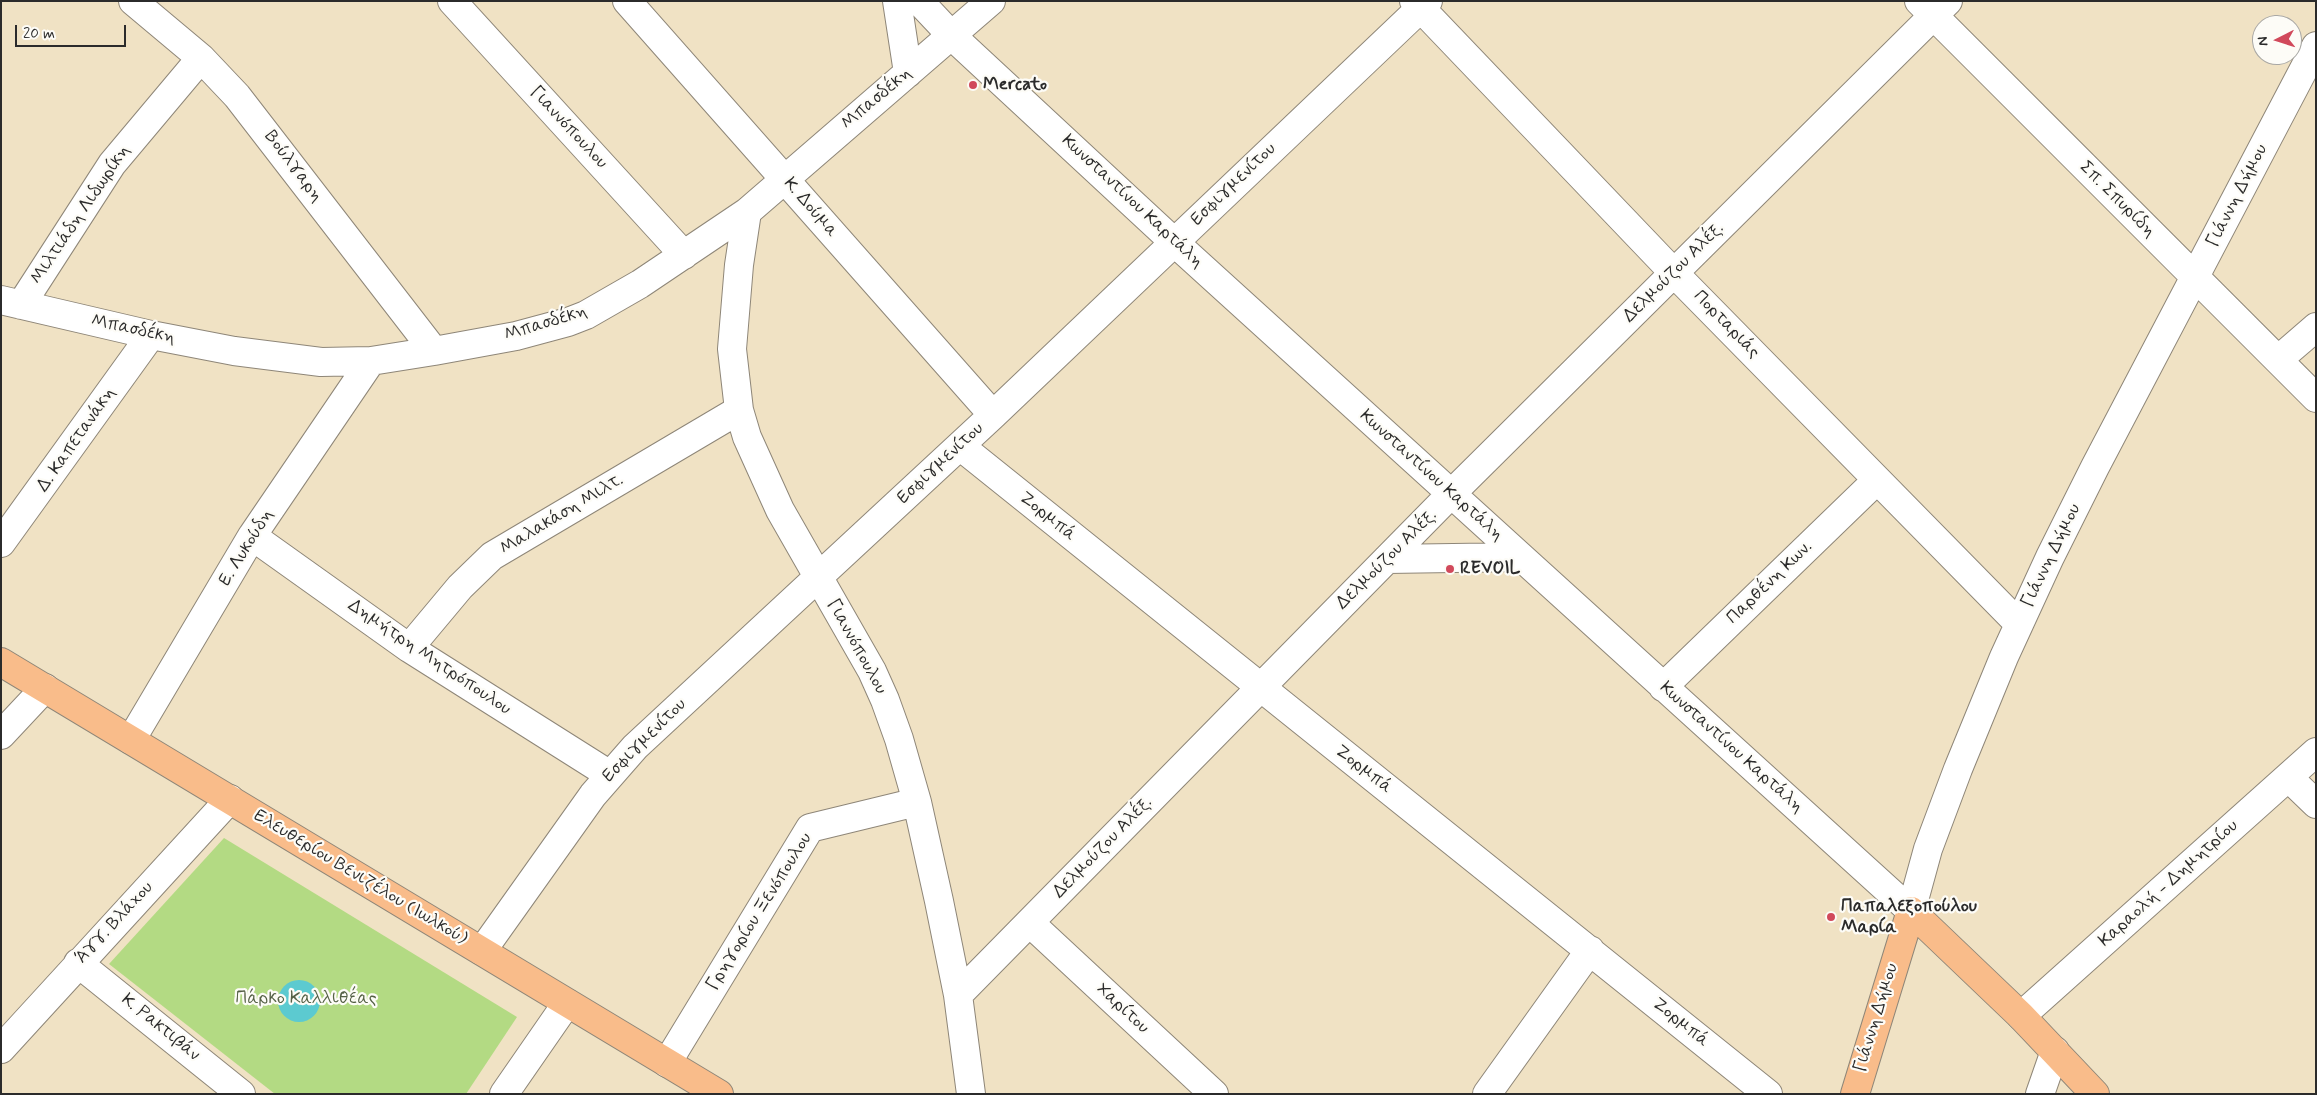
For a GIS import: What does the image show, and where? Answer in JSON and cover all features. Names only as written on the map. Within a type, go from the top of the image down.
[{"type":"main road","name":"Ελευθερίου Βενιζέλου (Ιωλκού)","points":[[1,662],[719,1094]]},
{"type":"main road","name":"Κωνσταντίνου Καρτάλη","points":[[1911,911],[2021,1016],[2095,1094]]},
{"type":"main road","name":"Γιάννη Δήμου","points":[[1855,1094],[1911,911]]},
{"type":"street","name":"Βούλγαρη","points":[[133,1],[201,58],[251,113],[434,351]]},
{"type":"street","name":"Γιαννόπουλου","points":[[452,1],[684,255]]},
{"type":"street","name":"Κ. Δούμα","points":[[627,1],[993,415]]},
{"type":"street","points":[[897,1],[908,73]]},
{"type":"street","name":"Κωνσταντίνου Καρτάλη","points":[[919,1],[952,36],[1174,242],[1911,911]]},
{"type":"street","name":"Μπασδέκη","points":[[11,303],[151,335],[234,351],[298,360],[371,361],[516,336],[568,322],[613,300],[747,212],[784,178],[991,1]]},
{"type":"street","name":"Εσφιγμενίτου","points":[[482,951],[593,795],[634,747],[993,415],[1421,4]]},
{"type":"street","name":"Πορταριάς","points":[[1421,4],[1674,273],[2019,624]]},
{"type":"street","name":"Δελμούζου Αλέξ.","points":[[958,996],[1451,494],[1674,273],[1933,6]]},
{"type":"street","name":"Σπ. Σπυρίδη","points":[[1933,6],[2316,398]]},
{"type":"street","name":"Γιάννη Δήμου","points":[[1911,911],[1928,849],[1958,769],[2019,624],[2095,467],[2316,46]]},
{"type":"street","name":"Μιλτιάδη Λιδωρίκη","points":[[11,303],[112,164],[201,58]]},
{"type":"street","name":"Γιαννόπουλου","points":[[747,212],[739,265],[732,349],[732,368],[739,410],[755,458],[780,510],[855,640],[885,700],[917,802],[958,996],[970,1094]]},
{"type":"street","points":[[2279,360],[2316,327]]},
{"type":"street","name":"Δ. Καπετανάκη","points":[[1,543],[151,335]]},
{"type":"street","name":"Ε. Λυκούδη","points":[[131,740],[252,536],[371,361]]},
{"type":"street","name":"Μαλακάση Μιλτ.","points":[[409,648],[460,587],[492,556],[739,410]]},
{"type":"street","name":"Ζορμπά","points":[[960,446],[1768,1094]]},
{"type":"street","name":"Παρθένη Κων.","points":[[1663,686],[1877,480]]},
{"type":"street","name":"Δημήτρη Μητρόπουλου","points":[[252,536],[409,648],[610,775]]},
{"type":"street","points":[[1387,559],[1520,557]]},
{"type":"street","points":[[1,735],[45,688]]},
{"type":"street","name":"Καραολή - Δημητρίου","points":[[2021,1016],[2316,752]]},
{"type":"street","points":[[2289,778],[2316,804]]},
{"type":"street","name":"Άγγ. Βλάχου","points":[[1,1049],[230,799]]},
{"type":"street","name":"Γρηγορίου Ξενόπουλου","points":[[667,1063],[810,828],[917,802]]},
{"type":"street","name":"Χαρίτου","points":[[1030,923],[1214,1094]]},
{"type":"street","points":[[1487,1094],[1590,950]]},
{"type":"street","name":"Κ. Ρακτιβάν","points":[[78,963],[241,1094]]},
{"type":"street","points":[[504,1094],[567,1003]]},
{"type":"street","points":[[2040,1094],[2055,1051]]},
{"type":"green space","name":"Πάρκο Καλλιθέας","points":[[224,838],[517,1017],[466,1094],[275,1094],[109,964]]},
{"type":"water","points":[[303,980],[311,983],[317,989],[320,1001],[317,1013],[311,1019],[295,1022],[287,1019],[281,1013],[278,997],[281,989],[287,983]]},
{"type":"place","name":"Mercato","points":[[973,85]]},
{"type":"place","name":"REVOIL","points":[[1450,569]]},
{"type":"place","name":"Παπαλεξοπούλου Μαρία","points":[[1831,917]]}]
